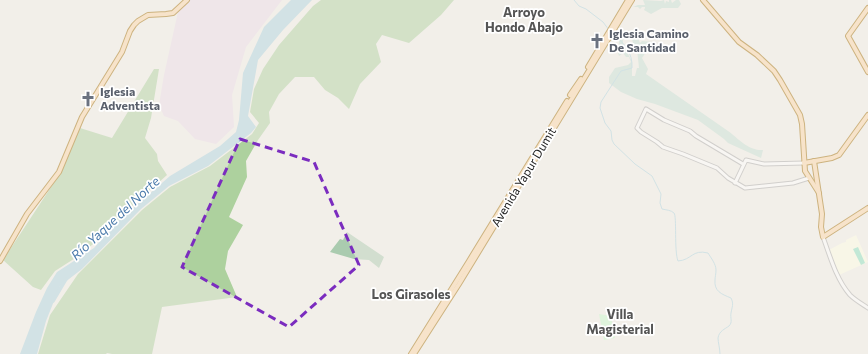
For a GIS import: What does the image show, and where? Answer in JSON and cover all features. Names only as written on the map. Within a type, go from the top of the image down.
[{"type":"main road","points":[[0,261],[27,214],[58,172],[82,117],[122,52],[130,31],[134,25],[148,15],[172,13],[187,0]]},
{"type":"main road","name":"Avenida Yapur Dumit","points":[[414,354],[456,289],[616,23],[628,0]]},
{"type":"main road","name":"Avenida Yapur Dumit","points":[[616,23],[632,0]]},
{"type":"main road","points":[[704,0],[740,42],[768,66],[780,80],[800,115],[805,171],[816,185]]},
{"type":"main road","points":[[868,8],[848,36],[868,72]]},
{"type":"main road","name":"Avenida Yapur Dumit","points":[[410,354],[607,38]]},
{"type":"main road","points":[[804,163],[832,158],[839,155],[868,115]]},
{"type":"main road","points":[[814,161],[816,185],[819,193],[823,237],[868,208]]},
{"type":"street","points":[[744,164],[690,131],[664,120],[646,109],[637,129],[663,147],[718,168],[735,183],[745,188],[793,182],[809,178]]},
{"type":"street","points":[[735,183],[746,160],[764,164],[804,163]]},
{"type":"street","points":[[823,237],[844,287],[856,301],[868,308]]},
{"type":"highlighted area","points":[[240,139],[314,162],[359,265],[289,327],[182,267]]},
{"type":"shaded area","points":[[189,0],[282,0],[246,47],[232,95],[234,127],[216,144],[195,139],[178,121],[164,116],[159,105],[178,12]]},
{"type":"shaded area","points":[[643,0],[664,0],[665,4],[666,1],[669,2],[669,0],[671,0],[672,3],[679,0],[681,4],[678,8],[662,8],[651,14],[644,10],[645,7],[640,9],[638,7],[633,7],[645,5]]},
{"type":"shaded area","points":[[616,31],[618,34],[621,34],[623,44],[632,62],[632,76],[635,76],[637,68],[639,68],[637,49],[633,44],[632,38],[638,38],[640,43],[642,41],[652,42],[654,45],[650,50],[648,49],[642,58],[648,69],[646,74],[728,131],[744,144],[758,150],[763,150],[761,158],[728,143],[698,120],[637,99],[621,92],[609,83],[609,77],[615,68],[628,65],[631,62],[629,57],[626,57],[623,53],[619,56],[618,53],[622,49],[619,46],[619,41],[609,41]]},
{"type":"shaded area","points":[[347,232],[384,257],[379,268],[369,260],[354,259],[330,252],[340,239],[343,240]]},
{"type":"shaded area","points":[[856,235],[868,262],[839,275],[829,250],[846,242],[846,240]]},
{"type":"green space","points":[[321,0],[454,0],[441,15],[409,43],[382,35],[376,44],[381,62],[360,84],[349,109],[338,98],[325,90],[314,77],[295,77],[279,94],[269,112],[270,123],[246,161],[247,177],[229,217],[243,225],[228,251],[225,269],[237,297],[162,307],[152,354],[38,354],[50,315],[78,274],[142,210],[170,187],[210,166],[252,134],[259,123],[250,112],[254,89],[263,69],[279,45],[313,6]]},
{"type":"green space","points":[[154,69],[159,69],[151,118],[145,138],[157,154],[158,161],[167,175],[128,210],[99,239],[80,255],[55,271],[41,290],[33,287],[3,260],[59,175],[80,128],[112,138]]},
{"type":"green space","points":[[858,247],[865,263],[861,265],[853,249]]},
{"type":"green space","points":[[599,314],[611,316],[615,338],[604,340]]},
{"type":"water","name":"Río Yaque del Norte","points":[[291,0],[312,0],[283,30],[258,60],[248,116],[256,127],[251,133],[208,166],[169,186],[141,209],[82,269],[60,286],[46,321],[37,354],[20,354],[36,312],[47,288],[57,272],[94,248],[117,222],[170,176],[220,146],[236,132],[239,120],[243,73],[264,27]]},
{"type":"waterway","points":[[574,0],[579,6],[586,9],[603,22],[609,30]]},
{"type":"waterway","points":[[612,34],[627,48],[631,57],[632,68],[621,71],[601,102],[600,108],[605,123],[611,131],[614,144],[635,164],[652,176],[661,194],[660,203],[662,209],[674,213],[678,261],[686,259],[699,252],[703,252],[708,253],[714,263],[716,268],[716,287],[721,293],[731,298],[733,304],[731,323],[721,332],[719,336],[718,340],[720,354]]},
{"type":"waterway","name":"Río Yaque del Norte","points":[[53,301],[66,279]]},
{"type":"place","name":"Iglesia Camino De Santidad","points":[[597,41]]},
{"type":"place","name":"Iglesia Adventista","points":[[88,99]]},
{"type":"district","name":"Arroyo Hondo Abajo","points":[[524,20]]},
{"type":"district","name":"Los Girasoles","points":[[411,294]]},
{"type":"district","name":"Villa Magisterial","points":[[620,322]]}]
